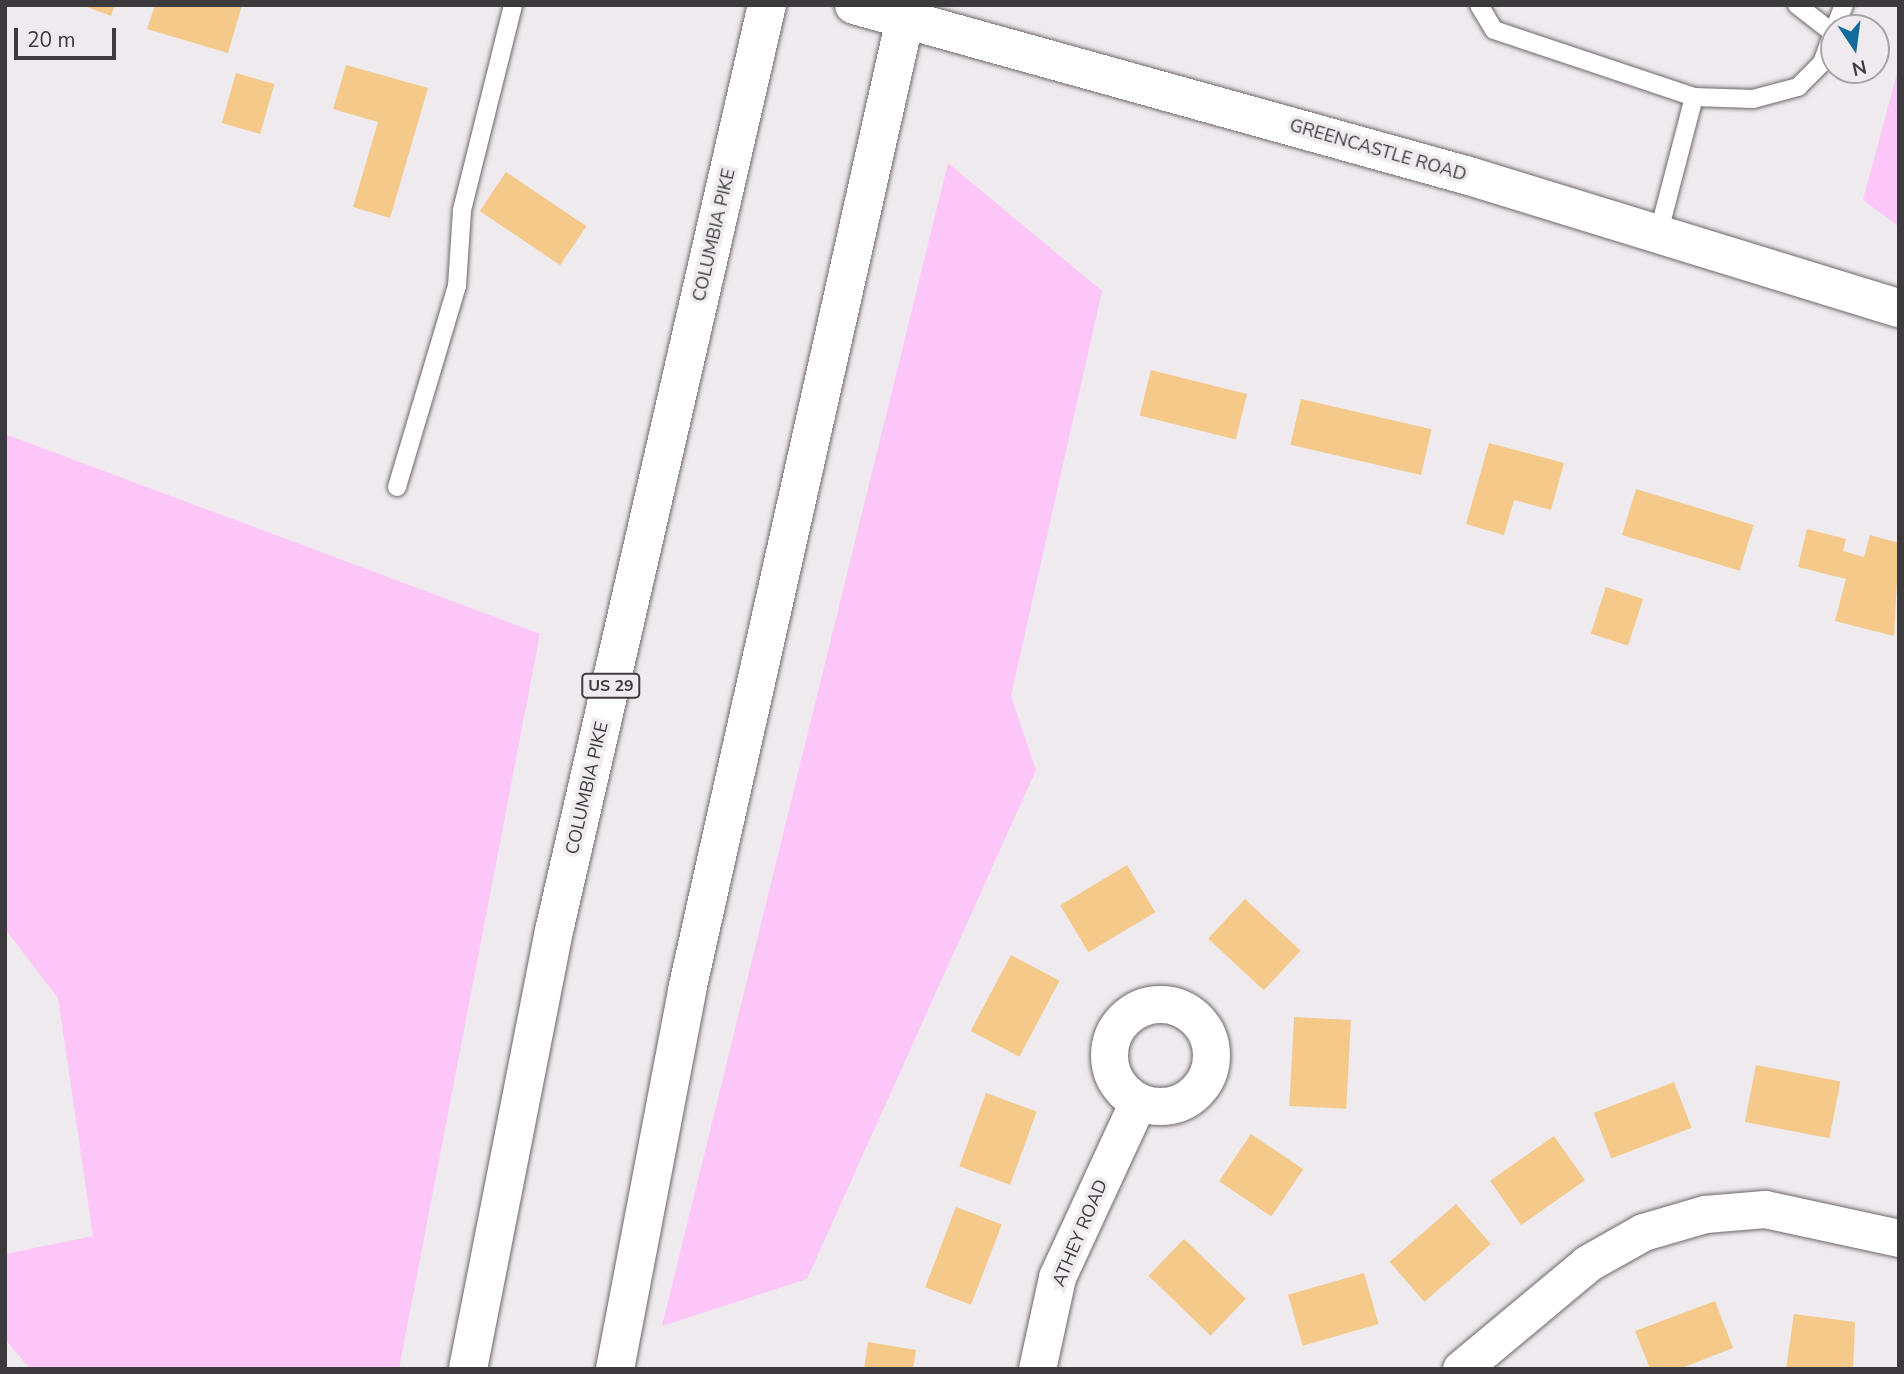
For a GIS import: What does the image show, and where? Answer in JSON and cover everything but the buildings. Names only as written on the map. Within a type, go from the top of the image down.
[{"type":"main road","name":"COLUMBIA PIKE","points":[[468,1369],[557,918],[767,5]]},
{"type":"main road","name":"GREENCASTLE ROAD","points":[[854,5],[905,13],[1659,231],[1899,309]]},
{"type":"main road","points":[[615,1369],[687,990],[905,13]]},
{"type":"street","name":"ATHEY ROAD","points":[[1038,1368],[1058,1277],[1138,1102]]},
{"type":"street","points":[[1461,1369],[1588,1263],[1656,1229],[1704,1214],[1765,1209],[1899,1238]]},
{"type":"lane","points":[[397,487],[457,285],[462,210],[513,5]]},
{"type":"lane","points":[[1479,5],[1494,30],[1694,97],[1753,100],[1798,87],[1820,65]]},
{"type":"lane","points":[[1797,5],[1820,21]]},
{"type":"lane","points":[[1659,231],[1694,97]]},
{"type":"shaded area","points":[[1899,66],[1899,227],[1863,200]]},
{"type":"shaded area","points":[[948,163],[1102,291],[1011,696],[1036,770],[807,1279],[662,1326]]},
{"type":"shaded area","points":[[5,434],[540,634],[399,1369],[30,1369],[5,1339],[5,1254],[93,1236],[58,998],[5,929]]}]
